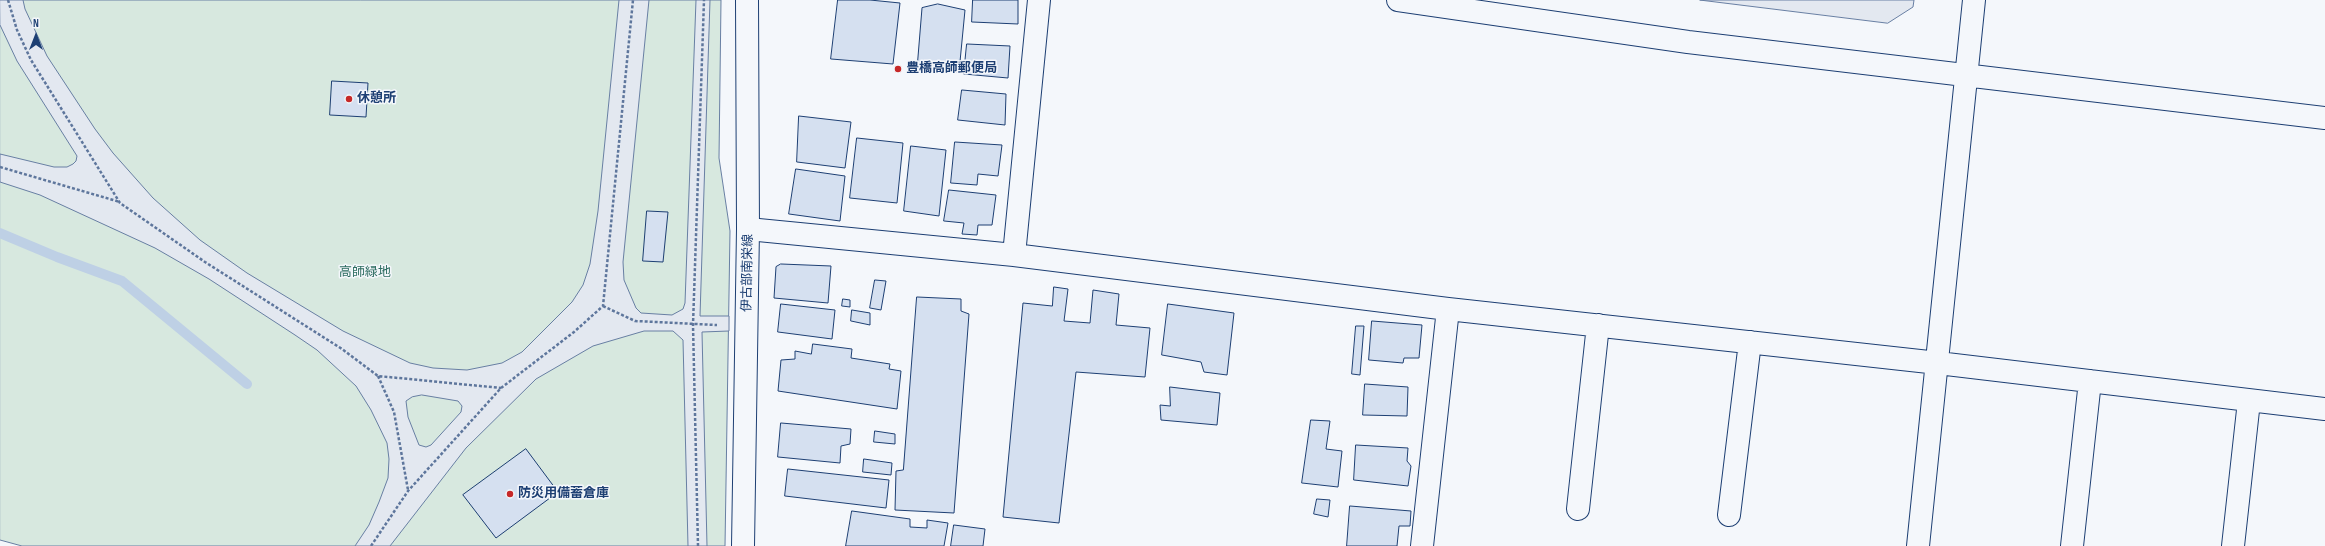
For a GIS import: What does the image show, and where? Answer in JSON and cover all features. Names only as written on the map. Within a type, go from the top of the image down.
[{"type":"street","name":"伊古部南栄線","points":[[743,546],[748,229],[747,0]]},
{"type":"street","points":[[1014,255],[1039,0]]},
{"type":"street","points":[[1398,0],[1688,42],[2325,118]]},
{"type":"street","points":[[1918,546],[1938,363],[1974,0]]},
{"type":"street","points":[[748,229],[1014,255],[1448,309],[1938,363],[2325,409]]},
{"type":"street","points":[[1422,546],[1448,309]]},
{"type":"street","points":[[1578,509],[1598,325]]},
{"type":"street","points":[[1729,515],[1750,342]]},
{"type":"street","points":[[2072,546],[2090,381]]},
{"type":"street","points":[[2233,546],[2249,401]]},
{"type":"path","points":[[8,0],[17,30],[31,60],[120,202]]},
{"type":"path","points":[[371,546],[408,491],[501,388],[574,332],[603,306],[633,0]]},
{"type":"path","points":[[698,546],[693,324],[704,0]]},
{"type":"path","points":[[0,167],[120,202],[205,262],[342,349],[378,376],[394,412],[408,491]]},
{"type":"path","points":[[603,306],[635,321],[693,324],[747,324]]},
{"type":"path","points":[[378,376],[501,388]]},
{"type":"green space","name":"高師緑地","points":[[0,0],[721,0],[719,158],[730,231],[725,546],[22,546],[0,540]]},
{"type":"shaded area","points":[[0,0],[23,0],[25,9],[47,56],[95,129],[113,153],[153,198],[200,240],[247,273],[343,331],[410,363],[433,368],[467,370],[502,363],[522,352],[572,302],[583,285],[590,264],[598,211],[619,0],[649,0],[623,262],[624,280],[636,308],[641,313],[672,315],[683,309],[685,303],[696,0],[710,0],[700,316],[729,316],[729,331],[702,332],[707,546],[688,546],[683,340],[673,331],[644,331],[593,346],[536,379],[466,448],[390,546],[355,546],[369,525],[379,502],[388,478],[389,459],[387,443],[371,410],[356,386],[317,350],[209,279],[155,248],[40,195],[0,182],[0,154],[54,167],[67,167],[76,161],[77,156],[17,61],[0,25]],"holes":[[[422,395],[458,401],[462,406],[461,412],[431,445],[426,447],[419,445],[408,417],[406,401],[412,397]]]},
{"type":"shaded area","points":[[1700,0],[1914,0],[1913,7],[1888,23]]},
{"type":"building","points":[[838,0],[870,0],[900,3],[893,64],[831,59]]},
{"type":"building","points":[[973,0],[1018,0],[1018,24],[972,22]]},
{"type":"building","points":[[938,4],[965,10],[959,72],[917,69],[922,8]]},
{"type":"building","points":[[967,44],[1010,46],[1008,78],[964,74]]},
{"type":"building","name":"休憩所","points":[[332,81],[368,83],[366,117],[330,115]]},
{"type":"building","points":[[962,90],[1006,94],[1005,125],[958,120]]},
{"type":"building","points":[[799,116],[851,122],[845,168],[797,162]]},
{"type":"building","points":[[857,138],[903,143],[897,203],[850,198]]},
{"type":"building","points":[[955,142],[1002,145],[998,176],[978,174],[977,185],[951,183]]},
{"type":"building","points":[[911,146],[946,150],[939,216],[904,211]]},
{"type":"building","points":[[796,169],[845,176],[840,221],[789,214]]},
{"type":"building","points":[[949,190],[996,195],[992,225],[978,225],[977,235],[962,234],[964,223],[944,221]]},
{"type":"building","points":[[647,211],[668,212],[663,262],[643,261]]},
{"type":"building","points":[[781,264],[831,266],[828,303],[774,298],[776,267]]},
{"type":"building","points":[[875,280],[886,281],[881,310],[870,308]]},
{"type":"building","points":[[1054,287],[1068,289],[1064,321],[1090,323],[1093,290],[1119,294],[1116,325],[1150,328],[1145,377],[1076,372],[1059,523],[1003,517],[1023,303],[1052,306]]},
{"type":"building","points":[[917,297],[961,299],[961,311],[969,314],[954,513],[895,510],[896,471],[903,470]]},
{"type":"building","points":[[843,299],[850,300],[850,307],[842,306]]},
{"type":"building","points":[[781,304],[835,310],[832,339],[778,332]]},
{"type":"building","points":[[1168,304],[1234,313],[1227,375],[1204,372],[1201,362],[1162,355]]},
{"type":"building","points":[[852,310],[870,313],[870,325],[851,321]]},
{"type":"building","points":[[1372,321],[1422,325],[1419,358],[1404,358],[1403,363],[1369,360]]},
{"type":"building","points":[[1356,326],[1364,326],[1360,375],[1352,374]]},
{"type":"building","points":[[813,344],[852,349],[851,358],[890,364],[889,369],[901,371],[897,409],[778,391],[781,360],[795,359],[795,351],[811,354]]},
{"type":"building","points":[[1365,384],[1408,387],[1407,416],[1363,415]]},
{"type":"building","points":[[1170,387],[1220,393],[1217,425],[1161,420],[1160,405],[1170,406]]},
{"type":"building","points":[[1311,420],[1330,421],[1326,449],[1342,451],[1338,487],[1302,483]]},
{"type":"building","points":[[781,423],[851,429],[850,444],[841,446],[840,463],[778,457]]},
{"type":"building","points":[[875,431],[895,434],[895,444],[874,442]]},
{"type":"building","points":[[1356,445],[1408,448],[1407,461],[1411,466],[1408,486],[1354,480]]},
{"type":"building","name":"防災用備蓄倉庫","points":[[526,449],[558,492],[496,538],[463,495]]},
{"type":"building","points":[[864,459],[892,463],[891,475],[863,472]]},
{"type":"building","points":[[788,469],[889,480],[886,508],[785,496]]},
{"type":"building","points":[[1317,499],[1330,500],[1328,517],[1314,514]]},
{"type":"building","points":[[1350,506],[1411,511],[1410,526],[1399,526],[1397,546],[1347,546]]},
{"type":"building","points":[[852,511],[910,519],[910,527],[927,528],[927,520],[948,523],[944,546],[846,546]]},
{"type":"building","points":[[954,525],[985,529],[983,546],[951,546]]},
{"type":"waterway","points":[[0,233],[57,257],[122,281],[247,384]]},
{"type":"place","name":"豊橋高師郵便局","points":[[898,69]]},
{"type":"place","name":"休憩所","points":[[349,99]]},
{"type":"place","name":"防災用備蓄倉庫","points":[[510,494]]}]
